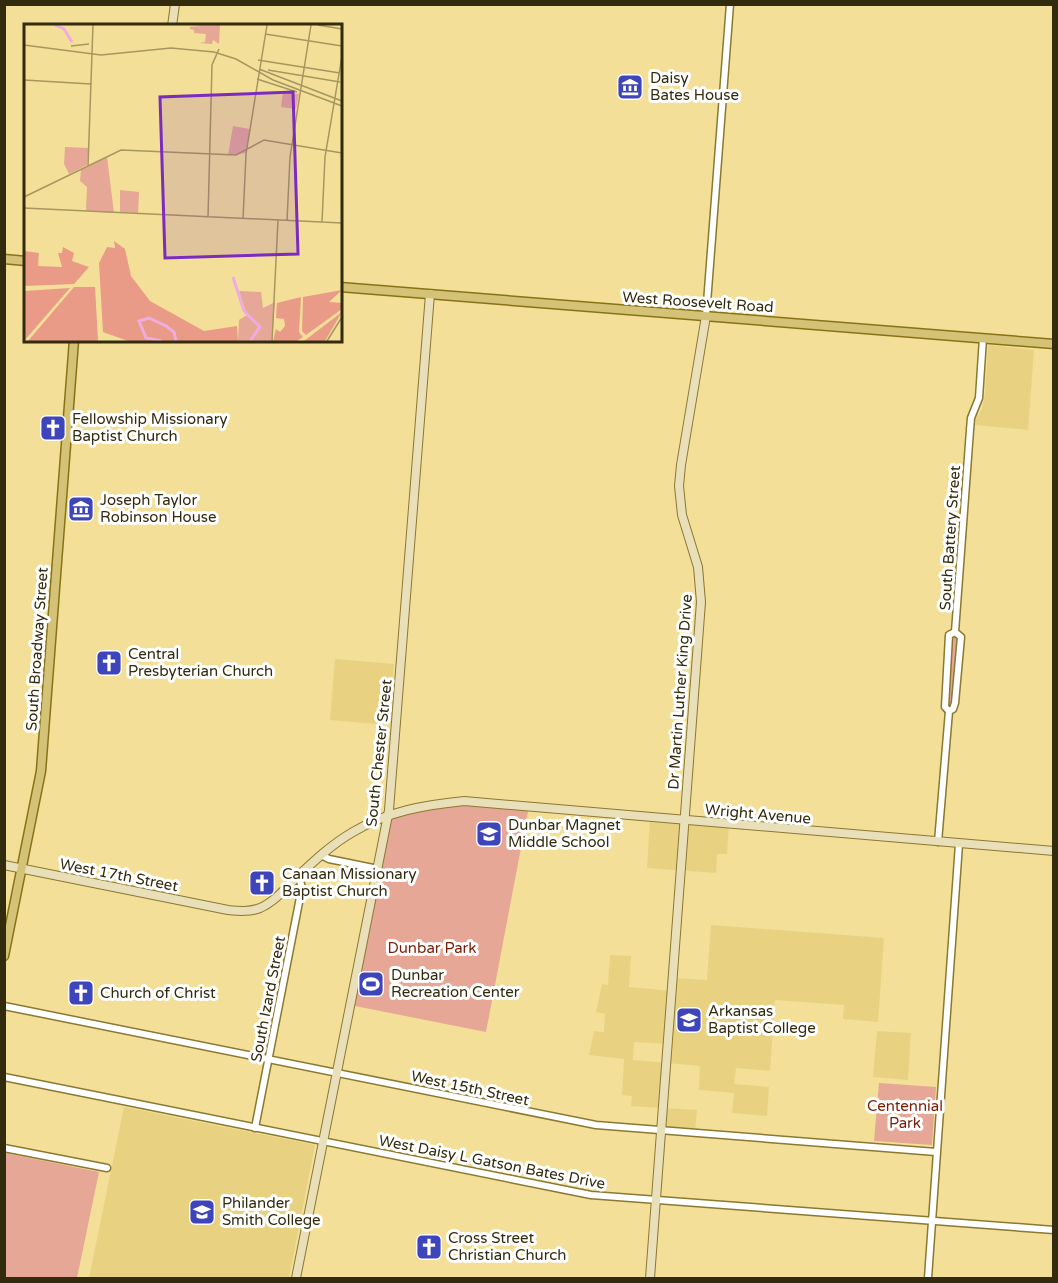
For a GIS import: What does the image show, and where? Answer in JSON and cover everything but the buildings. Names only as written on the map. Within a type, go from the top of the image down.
[{"type":"main road","points":[[172,24],[174,4]]},
{"type":"main road","points":[[4,259],[24,261]]},
{"type":"main road","name":"West Roosevelt Road","points":[[342,286],[1053,344]]},
{"type":"main road","name":"South Chester Street","points":[[296,1278],[388,815],[430,294]]},
{"type":"main road","name":"Dr Martin Luther King Drive","points":[[650,1278],[686,821],[701,591],[696,558],[682,515],[679,478],[706,316]]},
{"type":"main road","name":"South Broadway Street","points":[[4,956],[41,771],[74,342]]},
{"type":"main road","name":"Wright Avenue","points":[[321,855],[352,832],[388,815],[425,806],[468,802],[1053,851]]},
{"type":"main road","name":"West 17th Street","points":[[4,865],[228,910],[246,911],[261,908],[272,900],[321,855]]},
{"type":"street","name":"Dr Martin Luther King Drive","points":[[706,316],[730,4]]},
{"type":"street","name":"South Battery Street","points":[[938,842],[949,711],[956,703],[961,637],[955,632],[970,426],[979,398],[983,338]]},
{"type":"street","points":[[949,711],[945,707],[949,635],[955,632]]},
{"type":"street","points":[[928,1278],[959,844]]},
{"type":"street","points":[[321,855],[329,859],[378,869]]},
{"type":"street","name":"South Izard Street","points":[[255,1128],[302,887],[298,876]]},
{"type":"street","name":"West 15th Street","points":[[4,1006],[596,1125],[936,1152]]},
{"type":"street","name":"West Daisy L Gatson Bates Drive","points":[[4,1077],[583,1194],[1053,1230]]},
{"type":"street","points":[[4,1148],[106,1168]]},
{"type":"shaded area","points":[[988,345],[1034,350],[1028,430],[975,425],[985,394]]},
{"type":"shaded area","points":[[335,659],[394,664],[389,725],[330,720]]},
{"type":"shaded area","points":[[650,818],[729,825],[727,854],[717,854],[716,873],[647,868]]},
{"type":"shaded area","name":"Arkansas Baptist College","points":[[711,925],[884,938],[878,1022],[843,1019],[844,1005],[775,1000],[770,1071],[736,1068],[734,1084],[769,1087],[767,1116],[732,1113],[734,1093],[699,1090],[700,1066],[667,1063],[663,1108],[631,1106],[632,1096],[622,1095],[624,1059],[589,1055],[594,1031],[604,1032],[605,1014],[596,1012],[602,984],[608,985],[610,955],[631,956],[629,987],[672,991],[673,978],[707,980]],"holes":[[[634,1042],[668,1044],[666,1063],[633,1060]]]},
{"type":"shaded area","points":[[877,1031],[911,1033],[908,1080],[873,1077]]},
{"type":"shaded area","name":"Philander Smith College","points":[[124,1107],[315,1145],[289,1278],[89,1278]]},
{"type":"shaded area","points":[[663,1108],[697,1110],[695,1133],[661,1130]]},
{"type":"green space","points":[[953,636],[958,637],[954,705],[951,708],[948,707]]},
{"type":"green space","name":"Dunbar Park","points":[[461,802],[529,806],[486,1032],[350,1005],[388,815]]},
{"type":"green space","name":"Centennial Park","points":[[879,1083],[936,1087],[932,1145],[874,1141]]},
{"type":"green space","points":[[5,1153],[99,1172],[77,1278],[5,1278]]},
{"type":"place","name":"Daisy Bates House","points":[[630,87]]},
{"type":"place","name":"Fellowship Missionary Baptist Church","points":[[53,428]]},
{"type":"place","name":"Joseph Taylor Robinson House","points":[[81,509]]},
{"type":"place","name":"Central Presbyterian Church","points":[[109,663]]},
{"type":"place","name":"Dunbar Magnet Middle School","points":[[489,834]]},
{"type":"place","name":"Canaan Missionary Baptist Church","points":[[262,883]]},
{"type":"place","name":"Dunbar Recreation Center","points":[[371,984]]},
{"type":"place","name":"Church of Christ","points":[[81,993]]},
{"type":"place","name":"Arkansas Baptist College","points":[[689,1020]]},
{"type":"place","name":"Philander Smith College","points":[[202,1212]]},
{"type":"place","name":"Cross Street Christian Church","points":[[429,1247]]}]
